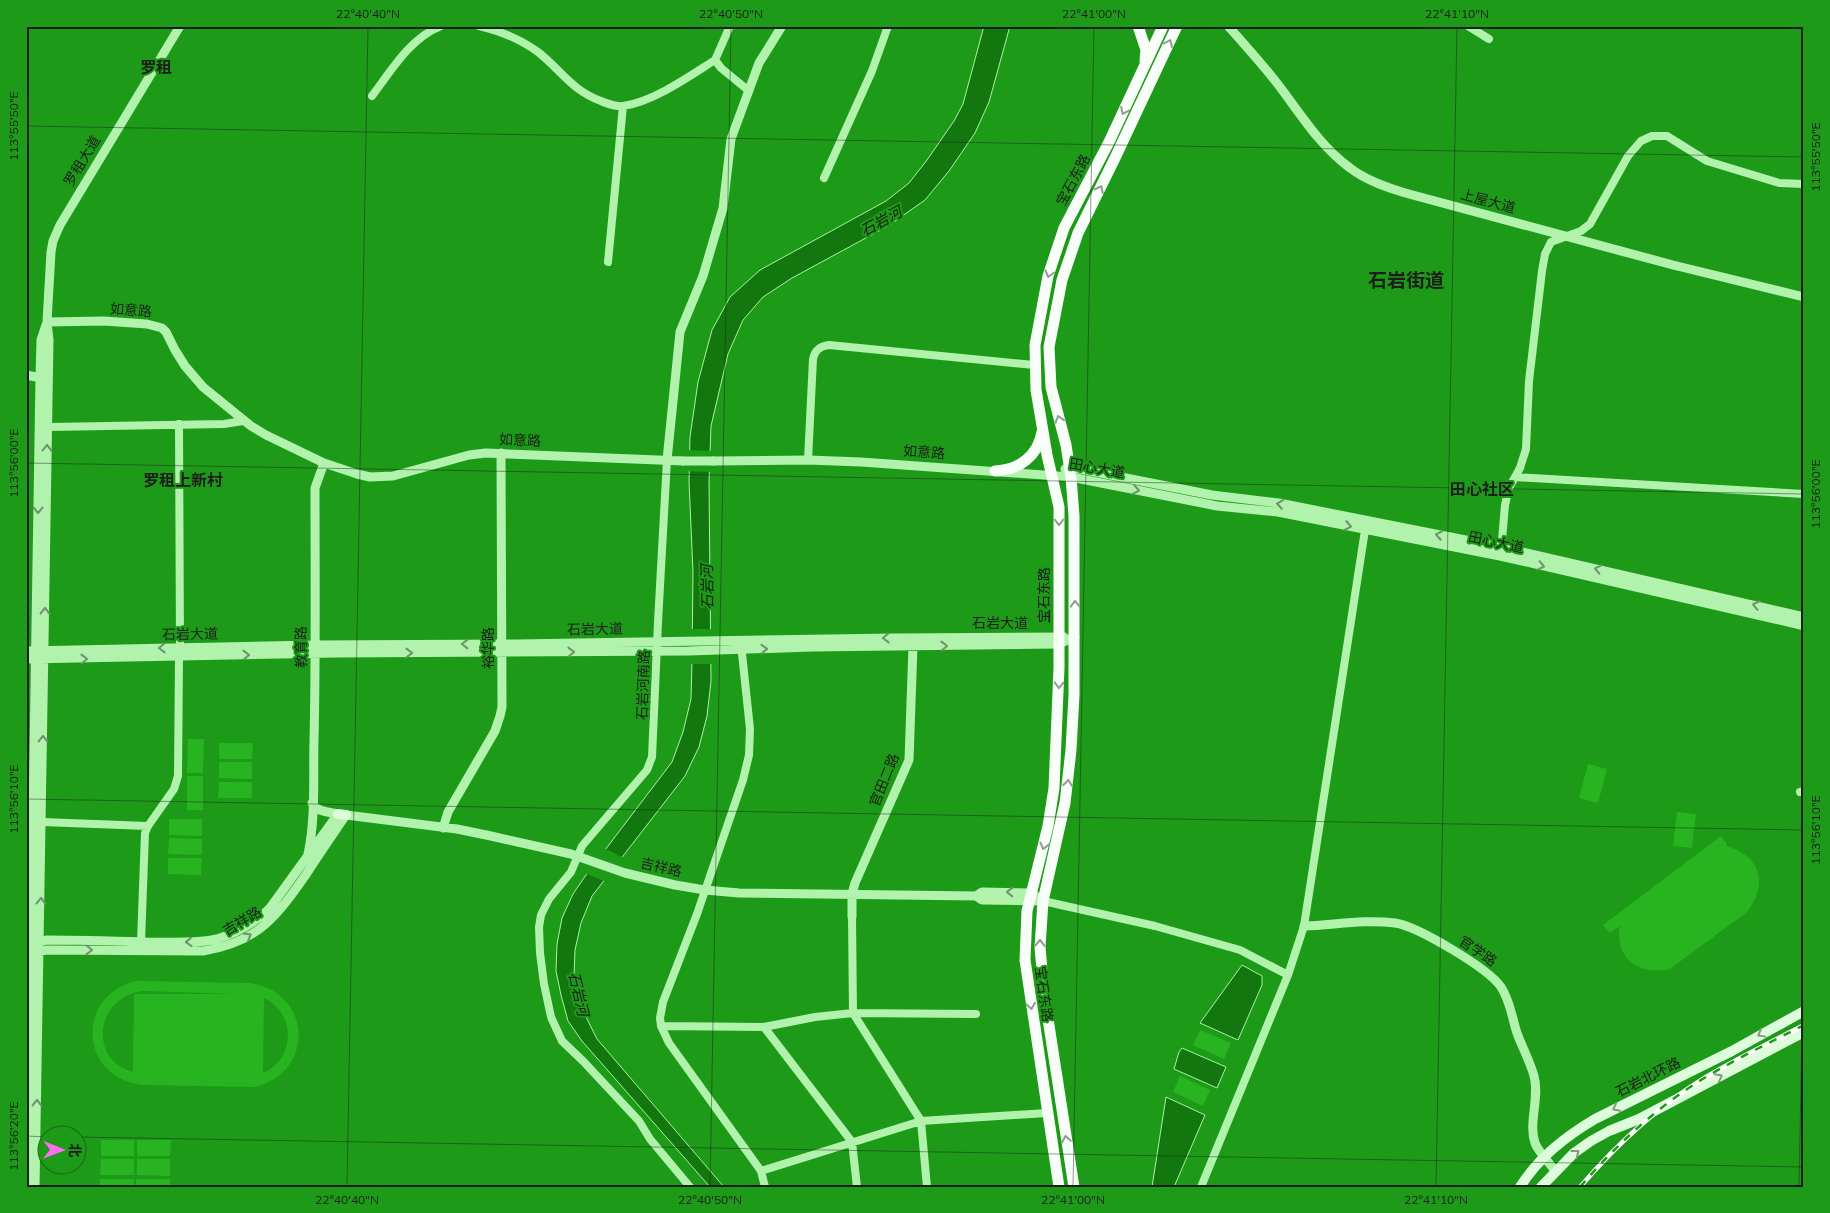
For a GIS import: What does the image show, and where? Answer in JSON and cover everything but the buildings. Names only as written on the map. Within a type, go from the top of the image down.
[{"type":"main road","points":[[1138,26],[1146,50],[1144,66]]},
{"type":"main road","name":"宝石东路","points":[[1059,1187],[1025,969],[1025,943],[1030,897],[1048,826],[1054,788],[1059,641],[1059,507],[1051,475],[1036,390],[1034,365],[1037,330],[1054,255],[1064,228],[1109,142],[1163,26]]},
{"type":"main road","name":"宝石东路","points":[[1074,1187],[1042,978],[1040,947],[1043,901],[1061,828],[1068,777],[1073,723],[1075,637],[1074,509],[1071,472],[1049,374],[1049,347],[1058,294],[1078,233],[1177,26]]},
{"type":"main road","points":[[995,471],[1009,470],[1027,460],[1039,442],[1042,428]]},
{"type":"main road","name":"石岩北环路","points":[[1520,1187],[1544,1156],[1578,1129],[1732,1051],[1804,1011]]},
{"type":"main road","points":[[1541,1187],[1574,1154],[1609,1131],[1638,1119],[1804,1032]]},
{"type":"street","name":"罗租大道","points":[[44,378],[41,340],[47,322],[51,252],[56,233],[180,26]]},
{"type":"street","points":[[372,96],[418,40],[431,30],[441,26]]},
{"type":"street","points":[[479,26],[516,38],[539,53],[578,90],[613,106],[624,106],[652,96],[677,84],[715,60],[730,26]]},
{"type":"street","points":[[667,460],[680,332],[706,268],[722,208],[731,139],[759,63],[782,26]]},
{"type":"street","points":[[824,178],[872,72],[888,26]]},
{"type":"street","name":"上屋大道","points":[[1228,26],[1262,64],[1318,137],[1340,160],[1351,170],[1389,188],[1673,265],[1804,297]]},
{"type":"street","points":[[1468,26],[1489,39]]},
{"type":"street","points":[[715,60],[721,68],[749,92]]},
{"type":"street","points":[[608,262],[624,106]]},
{"type":"street","points":[[1501,552],[1505,505],[1509,488],[1520,468],[1526,449],[1529,381],[1545,254],[1551,242],[1581,231],[1590,224],[1628,156],[1641,141],[1652,136],[1667,136],[1707,161],[1779,183],[1804,184]]},
{"type":"street","name":"如意路","points":[[47,322],[104,321],[147,324],[162,328],[166,332],[174,350],[193,376],[243,421],[266,435],[324,463],[357,474],[382,478],[477,453],[713,461],[808,460],[1051,475]]},
{"type":"street","points":[[808,460],[813,359],[820,347],[829,346],[1034,365]]},
{"type":"street","points":[[26,375],[44,378]]},
{"type":"street","points":[[36,1187],[32,947],[42,822],[35,655],[48,427],[44,378]]},
{"type":"street","points":[[27,1187],[35,655],[44,378]]},
{"type":"street","points":[[48,427],[224,424],[243,421]]},
{"type":"street","points":[[141,942],[144,842],[148,826],[174,789],[178,776],[179,424]]},
{"type":"street","name":"裕华路","points":[[443,828],[448,812],[498,724],[502,707],[501,453]]},
{"type":"street","name":"石岩河南路","points":[[667,460],[657,646],[654,749],[650,763],[641,777],[587,840],[573,868],[544,906],[539,927],[544,984],[551,1017],[562,1041],[583,1060],[639,1121],[650,1139],[690,1187]]},
{"type":"street","name":"教育路","points":[[308,857],[312,803],[315,649],[315,488],[324,463]]},
{"type":"street","name":"田心大道","points":[[1051,475],[1071,472],[1212,495],[1279,503],[1804,617]]},
{"type":"street","name":"田心大道","points":[[1071,472],[1217,506],[1278,512],[1365,530],[1501,552],[1804,626]]},
{"type":"street","points":[[1515,477],[1804,494]]},
{"type":"street","points":[[1201,1187],[1288,975],[1304,926],[1365,530]]},
{"type":"street","name":"石岩大道","points":[[741,645],[913,646],[1059,641],[1075,637]]},
{"type":"street","name":"石岩大道","points":[[35,655],[315,649],[502,649],[657,646],[689,641],[716,646]]},
{"type":"street","name":"石岩大道","points":[[657,646],[688,651],[716,646],[741,645],[1059,641]]},
{"type":"street","points":[[741,645],[749,716],[749,755],[743,780],[661,1010],[662,1026],[669,1043],[761,1171],[765,1187]]},
{"type":"street","name":"官田二路","points":[[852,917],[852,894],[855,883],[909,760],[913,646]]},
{"type":"street","points":[[312,803],[321,810],[342,814]]},
{"type":"street","name":"吉祥路","points":[[342,814],[498,837],[578,856],[618,871],[675,885],[705,890],[739,893],[976,896],[982,892],[1030,897]]},
{"type":"street","name":"吉祥路","points":[[32,947],[203,951],[235,943],[263,927],[284,906],[342,814]]},
{"type":"street","name":"吉祥路","points":[[32,947],[203,941],[217,938],[248,926],[259,919],[270,908],[342,814]]},
{"type":"street","points":[[42,822],[148,826]]},
{"type":"street","points":[[1030,897],[1155,926],[1240,950],[1288,975]]},
{"type":"street","points":[[852,917],[853,1013],[921,1121],[927,1187]]},
{"type":"street","name":"官学路","points":[[1304,926],[1381,922],[1415,929],[1493,978],[1504,994],[1534,1076],[1536,1102],[1533,1131],[1536,1144],[1555,1171]]},
{"type":"street","points":[[662,1026],[764,1027],[814,1017],[853,1013],[976,1014]]},
{"type":"street","points":[[764,1027],[852,1142],[857,1187]]},
{"type":"street","points":[[761,1171],[921,1121],[1047,1113]]},
{"type":"shaded area","points":[[188,739],[204,739],[203,773],[187,773]]},
{"type":"shaded area","points":[[219,743],[253,743],[252,759],[219,759]]},
{"type":"shaded area","points":[[219,762],[252,762],[252,779],[219,778]]},
{"type":"shaded area","points":[[1588,764],[1607,769],[1598,803],[1579,798]]},
{"type":"shaded area","points":[[187,776],[203,776],[203,810],[187,810]]},
{"type":"shaded area","points":[[219,782],[252,782],[252,798],[218,798]]},
{"type":"shaded area","points":[[1677,812],[1696,814],[1692,848],[1673,846]]},
{"type":"shaded area","points":[[169,819],[202,819],[202,836],[169,835]]},
{"type":"shaded area","points":[[1721,836],[1727,844],[1726,846],[1738,850],[1747,856],[1758,872],[1758,891],[1754,901],[1747,912],[1670,969],[1659,971],[1639,967],[1625,956],[1621,948],[1619,938],[1620,926],[1610,933],[1603,925]]},
{"type":"shaded area","points":[[169,838],[202,839],[202,855],[168,854]]},
{"type":"shaded area","points":[[168,858],[202,858],[201,875],[168,874]]},
{"type":"shaded area","points":[[136,981],[249,983],[270,989],[285,1001],[295,1015],[298,1032],[297,1050],[289,1066],[275,1079],[255,1087],[142,1085],[121,1079],[106,1067],[96,1053],[92,1036],[94,1018],[102,1002],[116,989]],"holes":[[[145,991],[235,994],[134,994],[133,1072],[118,1065],[108,1054],[103,1041],[103,1028],[108,1015],[116,1003],[129,995]],[[264,998],[282,1014],[288,1036],[282,1057],[274,1066],[263,1073]]]},
{"type":"shaded area","points":[[1200,1030],[1231,1043],[1224,1059],[1193,1045]]},
{"type":"shaded area","points":[[1180,1076],[1210,1090],[1203,1106],[1173,1092]]},
{"type":"shaded area","points":[[101,1140],[134,1140],[134,1156],[101,1156]]},
{"type":"shaded area","points":[[137,1140],[171,1140],[170,1156],[137,1156]]},
{"type":"shaded area","points":[[101,1159],[134,1159],[134,1175],[100,1175]]},
{"type":"shaded area","points":[[137,1159],[170,1159],[170,1176],[137,1175]]},
{"type":"shaded area","points":[[100,1179],[134,1179],[134,1187],[100,1187]]},
{"type":"shaded area","points":[[136,1179],[170,1179],[170,1187],[136,1187]]},
{"type":"water","name":"石岩河","points":[[984,26],[1010,26],[989,102],[975,133],[949,171],[925,200],[888,226],[792,278],[763,297],[743,320],[728,354],[711,426],[709,482],[711,681],[707,716],[699,747],[685,776],[592,896],[581,923],[575,950],[574,977],[582,1009],[597,1039],[724,1187],[710,1187],[582,1041],[568,1021],[556,971],[557,944],[562,918],[573,894],[586,875],[672,762],[683,732],[691,699],[692,661],[693,572],[689,482],[690,437],[698,382],[712,330],[730,297],[760,270],[886,201],[909,183],[954,121],[963,104]]},
{"type":"water","points":[[1242,965],[1262,976],[1262,985],[1238,1040],[1200,1023]]},
{"type":"water","points":[[1182,1048],[1226,1067],[1217,1088],[1174,1069]]},
{"type":"water","points":[[1166,1097],[1205,1115],[1174,1187],[1152,1187]]},
{"type":"pier","points":[[687,450],[713,451],[712,472],[686,471]]},
{"type":"pier","points":[[690,629],[713,629],[713,664],[689,664]]},
{"type":"pier","points":[[603,848],[625,858],[607,882],[584,873]]},
{"type":"railway","points":[[1580,1187],[1623,1141],[1671,1100],[1718,1070],[1804,1025]]},
{"type":"district","name":"罗租","points":[[156,67]]},
{"type":"district","name":"石岩街道","points":[[1406,280]]},
{"type":"district","name":"罗租上新村","points":[[183,480]]},
{"type":"district","name":"田心社区","points":[[1482,489]]}]
